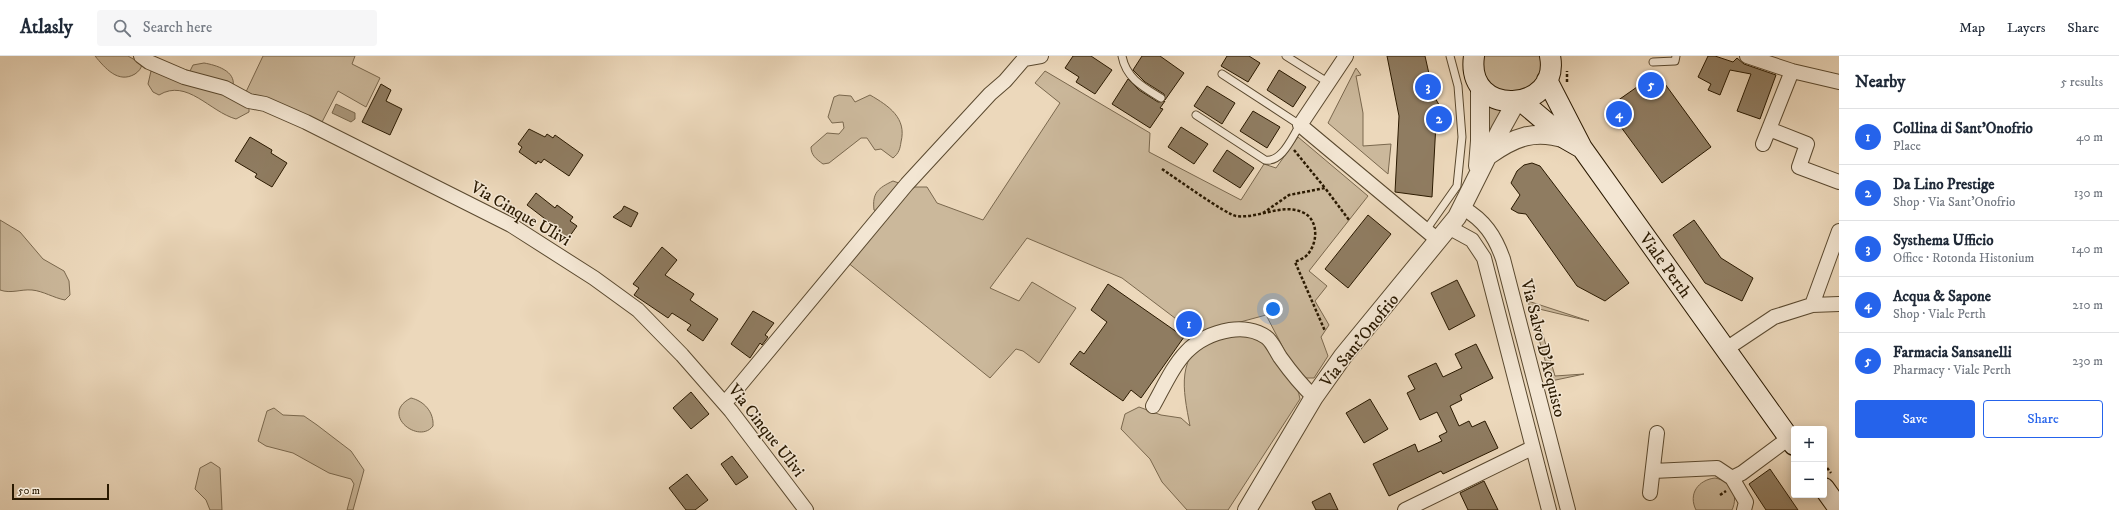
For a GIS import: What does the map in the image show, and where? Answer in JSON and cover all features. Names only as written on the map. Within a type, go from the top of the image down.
[{"type":"main road","points":[[1472,59],[1475,75],[1480,86],[1496,99],[1519,102],[1532,97],[1541,90],[1550,71],[1550,56]]},
{"type":"main road","name":"Viale Perth","points":[[1547,80],[1574,144],[1726,349],[1791,442]]},
{"type":"main road","name":"Viale Perth","points":[[1519,102],[1574,144]]},
{"type":"main road","points":[[1827,492],[1839,509]]},
{"type":"street","name":"Via Cinque Ulivi","points":[[141,56],[149,62],[184,77],[225,88],[249,101],[265,104],[306,122],[511,225],[638,310],[725,404],[806,510]]},
{"type":"street","points":[[725,404],[912,178],[990,94],[1005,81],[1024,59],[1041,56]]},
{"type":"street","points":[[1300,125],[1346,56]]},
{"type":"street","points":[[1747,56],[1792,71],[1839,82]]},
{"type":"street","points":[[1763,144],[1792,71]]},
{"type":"street","name":"Via Sant'Onofrio","points":[[1478,175],[1480,141],[1480,86]]},
{"type":"street","name":"Via Sant'Onofrio","points":[[1247,510],[1314,396],[1344,356],[1444,234],[1463,208],[1488,155],[1519,102]]},
{"type":"street","name":"Via Salvo D'Acquisto","points":[[1300,125],[1426,230],[1472,240],[1484,258],[1549,510]]},
{"type":"street","points":[[1769,129],[1807,144],[1799,167],[1839,182]]},
{"type":"street","points":[[1488,155],[1514,138],[1538,134],[1550,134],[1574,144]]},
{"type":"street","name":"Via Salvo D'Acquisto","points":[[1463,208],[1483,222],[1498,246],[1568,510]]},
{"type":"street","points":[[1812,305],[1839,231]]},
{"type":"street","points":[[1726,349],[1774,317],[1812,305],[1839,304]]},
{"type":"street","points":[[1153,406],[1176,365],[1191,346],[1200,340],[1225,331],[1238,329],[1253,331],[1266,337],[1292,374],[1314,396]]},
{"type":"street","points":[[1517,388],[1535,384]]},
{"type":"street","points":[[1650,493],[1657,433]]},
{"type":"street","points":[[1732,478],[1791,442]]},
{"type":"street","points":[[1405,510],[1532,448]]},
{"type":"street","points":[[1653,471],[1717,468],[1732,478],[1746,502],[1744,510]]},
{"type":"lane","points":[[1122,56],[1126,70],[1133,80],[1161,98]]},
{"type":"lane","points":[[1286,56],[1329,83]]},
{"type":"lane","points":[[1426,230],[1457,186],[1462,137],[1458,86],[1450,56]]},
{"type":"lane","points":[[1653,62],[1673,58]]},
{"type":"lane","points":[[1196,115],[1265,160],[1276,159],[1300,125],[1222,74]]},
{"type":"path","points":[[1292,146],[1349,220]]},
{"type":"path","points":[[1162,169],[1235,216],[1293,209],[1305,213],[1314,225],[1316,237],[1308,255],[1295,262],[1325,331]]},
{"type":"path","points":[[1261,214],[1289,195],[1325,188]]},
{"type":"shaded area","points":[[95,56],[128,56],[142,64],[140,70],[135,74],[129,77],[123,77],[118,76],[108,70]]},
{"type":"shaded area","points":[[263,56],[355,56],[352,64],[380,78],[366,107],[338,91],[321,124],[245,94]]},
{"type":"shaded area","points":[[1482,56],[1542,56],[1542,68],[1533,86],[1515,94],[1495,89],[1483,73]]},
{"type":"shaded area","points":[[204,63],[219,67],[228,73],[233,81],[233,86],[188,75],[193,65]]},
{"type":"shaded area","points":[[1356,68],[1361,75],[1356,76],[1363,113],[1363,146],[1391,144],[1388,174],[1328,123]]},
{"type":"shaded area","points":[[151,71],[202,87],[221,89],[249,106],[249,112],[236,119],[226,115],[189,93],[169,91],[159,95],[153,92],[148,84]]},
{"type":"shaded area","points":[[1045,71],[1150,133],[1149,152],[1241,200],[1264,164],[1276,168],[1298,137],[1368,196],[1309,271],[1327,286],[1315,301],[1329,325],[1321,337],[1328,356],[1314,378],[1305,378],[1288,357],[1266,315],[1196,334],[1122,278],[1027,238],[990,288],[1019,301],[1032,282],[1076,308],[1039,363],[1023,351],[1016,349],[990,378],[847,262],[885,216],[874,210],[874,199],[877,192],[883,186],[893,181],[910,187],[927,187],[937,203],[983,220],[1060,103],[1035,83]]},
{"type":"shaded area","points":[[839,95],[851,96],[855,102],[870,95],[890,108],[899,119],[902,134],[900,149],[893,158],[881,149],[875,150],[867,138],[861,138],[829,163],[823,164],[814,157],[811,147],[827,133],[839,134],[844,128],[843,122],[832,123],[828,117],[834,97]]},
{"type":"shaded area","points":[[1489,102],[1506,107],[1487,141]]},
{"type":"shaded area","points":[[336,104],[355,113],[355,119],[351,122],[332,113]]},
{"type":"shaded area","points":[[0,220],[20,232],[43,259],[64,271],[69,281],[70,295],[65,300],[32,290],[8,292],[0,290]]},
{"type":"shaded area","points":[[1528,301],[1589,321],[1535,308],[1555,376],[1584,374],[1551,381]]},
{"type":"shaded area","points":[[1245,329],[1271,351],[1279,360],[1292,379],[1300,399],[1228,510],[1187,510],[1162,482],[1150,459],[1121,429],[1125,414],[1139,407],[1161,415],[1181,418],[1190,426],[1184,386],[1185,374],[1193,352],[1202,342],[1215,334],[1225,331]]},
{"type":"shaded area","points":[[411,398],[424,404],[432,416],[433,426],[427,431],[419,432],[411,430],[400,419],[399,412],[402,405]]},
{"type":"shaded area","points":[[274,408],[283,415],[304,416],[351,451],[364,470],[353,510],[347,510],[354,484],[351,479],[329,473],[293,453],[266,446],[258,441],[267,411]]},
{"type":"shaded area","points":[[211,462],[220,468],[222,510],[210,510],[206,500],[195,489],[200,468]]},
{"type":"shaded area","points":[[1715,478],[1725,482],[1732,490],[1735,499],[1732,510],[1696,510],[1693,499],[1696,489],[1699,485],[1709,479]]},
{"type":"building","points":[[1073,56],[1091,56],[1112,70],[1095,94],[1076,82],[1079,77],[1065,68]]},
{"type":"building","points":[[1142,56],[1160,56],[1184,73],[1165,100],[1164,94],[1145,82],[1133,70]]},
{"type":"building","points":[[1227,56],[1249,56],[1260,63],[1248,82],[1221,66]]},
{"type":"building","points":[[1387,56],[1425,56],[1434,96],[1442,110],[1440,120],[1436,123],[1432,197],[1395,192],[1399,116]]},
{"type":"building","points":[[1708,56],[1715,56],[1733,62],[1737,58],[1744,64],[1776,75],[1760,119],[1737,111],[1751,74],[1730,70],[1720,95],[1708,90],[1711,84],[1698,77]]},
{"type":"building","points":[[1279,70],[1306,87],[1293,107],[1267,90]]},
{"type":"building","points":[[1657,73],[1711,147],[1662,183],[1607,108]]},
{"type":"building","points":[[1128,79],[1139,90],[1158,102],[1165,101],[1160,108],[1163,109],[1150,128],[1112,104]]},
{"type":"building","points":[[381,84],[391,90],[386,101],[402,109],[390,135],[362,122]]},
{"type":"building","points":[[1207,86],[1235,103],[1222,124],[1194,106]]},
{"type":"building","points":[[1253,111],[1280,127],[1267,148],[1240,131]]},
{"type":"building","points":[[1181,127],[1208,144],[1194,164],[1168,147]]},
{"type":"building","points":[[529,129],[545,137],[547,134],[553,138],[555,135],[583,155],[569,176],[544,159],[541,163],[538,161],[536,164],[519,152],[522,147],[518,144]]},
{"type":"building","points":[[250,137],[272,150],[271,153],[287,163],[272,187],[255,177],[257,174],[235,161]]},
{"type":"building","points":[[1227,150],[1254,168],[1240,188],[1213,171]]},
{"type":"building","points":[[1532,163],[1540,166],[1629,283],[1605,301],[1577,286],[1526,214],[1518,213],[1511,209],[1520,195],[1511,183],[1517,171],[1524,165]]},
{"type":"building","points":[[536,193],[555,208],[557,205],[573,217],[570,221],[577,226],[567,240],[555,231],[557,228],[527,205]]},
{"type":"building","points":[[624,206],[638,213],[631,227],[613,217],[622,210]]},
{"type":"building","points":[[1368,215],[1391,234],[1348,288],[1325,269]]},
{"type":"building","points":[[1694,220],[1721,258],[1753,278],[1742,301],[1705,283],[1673,235]]},
{"type":"building","points":[[662,247],[677,260],[665,275],[694,294],[690,300],[718,319],[703,341],[687,330],[691,325],[672,313],[668,318],[634,295],[639,288],[633,284]]},
{"type":"building","points":[[1457,280],[1475,316],[1449,330],[1431,293]]},
{"type":"building","points":[[1108,284],[1184,337],[1141,398],[1131,390],[1123,401],[1070,364],[1080,351],[1084,354],[1107,322],[1091,310]]},
{"type":"building","points":[[753,311],[774,323],[765,335],[768,337],[762,345],[760,343],[750,358],[731,344]]},
{"type":"building","points":[[1476,344],[1493,378],[1460,395],[1462,400],[1450,406],[1459,426],[1469,421],[1472,427],[1485,421],[1498,448],[1443,474],[1441,471],[1389,496],[1373,464],[1415,444],[1418,452],[1442,441],[1439,436],[1447,432],[1437,412],[1420,420],[1407,393],[1415,389],[1408,376],[1436,363],[1443,377],[1462,368],[1455,354]]},
{"type":"building","points":[[691,392],[709,414],[691,429],[673,408]]},
{"type":"building","points":[[1370,399],[1388,429],[1364,443],[1346,413]]},
{"type":"building","points":[[732,456],[748,477],[736,485],[721,464]]},
{"type":"building","points":[[1770,469],[1798,510],[1766,510],[1749,484]]},
{"type":"building","points":[[687,474],[708,500],[695,510],[686,510],[669,488]]},
{"type":"building","points":[[1484,481],[1498,510],[1468,510],[1460,493]]},
{"type":"building","points":[[1330,493],[1338,510],[1316,510],[1312,502]]},
{"type":"place","name":"Farmacia Sansanelli","points":[[1651,85]]},
{"type":"place","name":"Systhema Ufficio","points":[[1428,87]]},
{"type":"place","name":"Acqua & Sapone","points":[[1619,114]]},
{"type":"place","name":"Da Lino Prestige","points":[[1439,119]]},
{"type":"place","name":"Collina di Sant'Onofrio","points":[[1189,324]]}]
